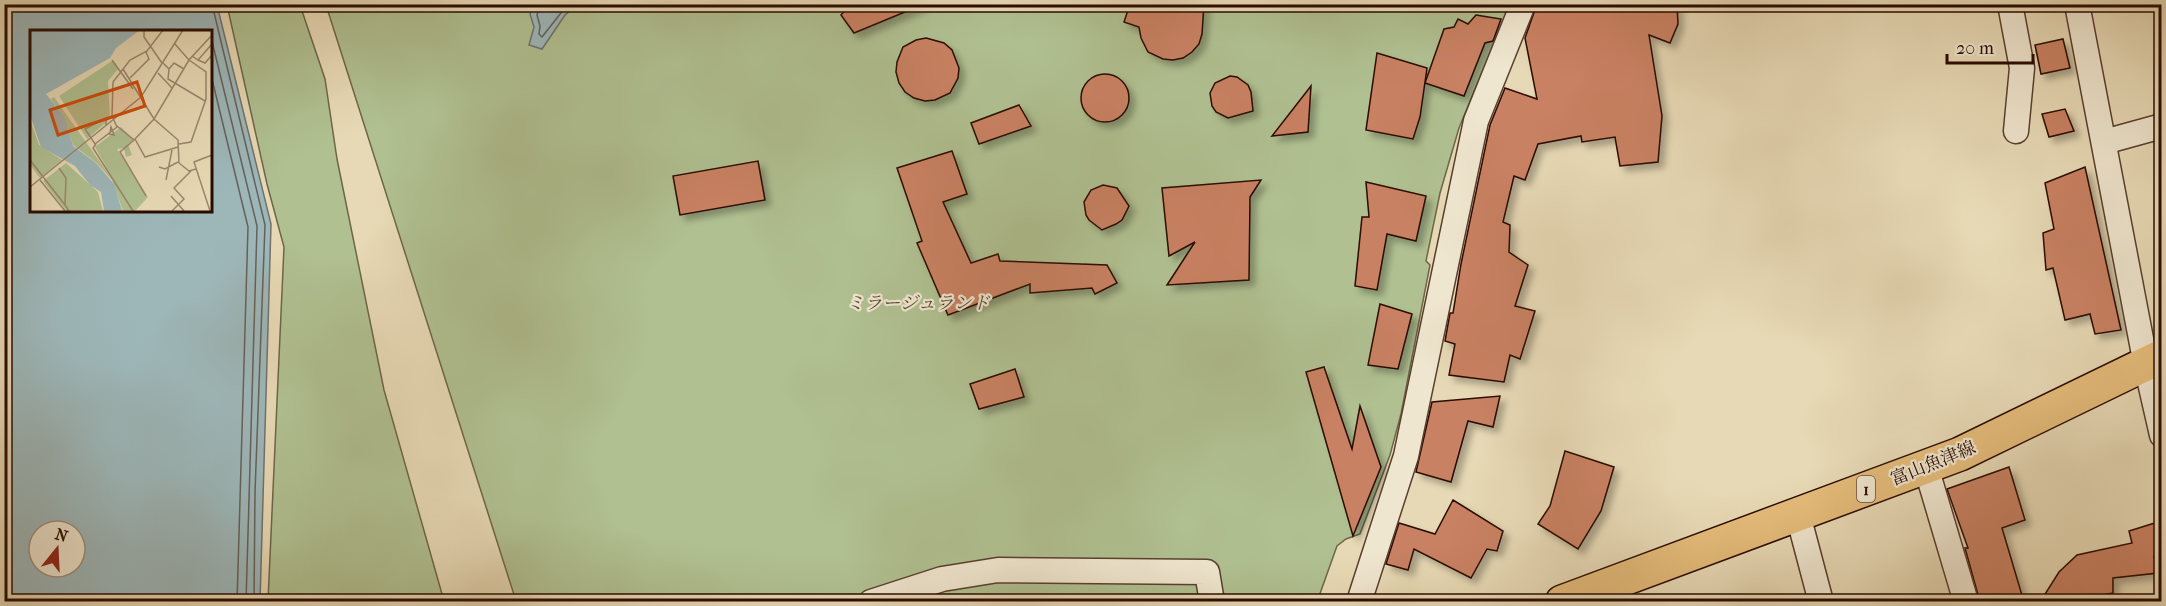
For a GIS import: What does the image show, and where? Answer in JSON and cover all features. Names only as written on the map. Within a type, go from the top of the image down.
[{"type":"main road","name":"富山魚津線","points":[[1562,602],[1960,454],[2154,360]]},
{"type":"street","points":[[1359,602],[1406,456],[1476,121],[1523,4]]},
{"type":"street","points":[[2010,4],[2022,68],[2016,130]]},
{"type":"street","points":[[2077,4],[2104,142],[2154,360],[2162,435]]},
{"type":"street","points":[[2104,142],[2162,126]]},
{"type":"street","points":[[1926,467],[1966,602]]},
{"type":"street","points":[[1798,515],[1821,602]]},
{"type":"street","points":[[871,602],[942,579],[998,570],[1207,572],[1212,602]]},
{"type":"green space","points":[[227,5],[300,5],[325,79],[337,159],[384,390],[444,601],[268,601],[284,247],[267,184]]},
{"type":"green space","name":"ミラージュランド","points":[[326,5],[1510,5],[1459,128],[1440,193],[1426,261],[1430,265],[1401,414],[1390,455],[1360,534],[1346,539],[1337,546],[1317,602],[516,601]]},
{"type":"water","points":[[4,5],[217,5],[271,224],[260,601],[5,601]]},
{"type":"water","points":[[535,5],[577,5],[565,15],[542,49],[529,45],[534,27],[530,14]]},
{"type":"building","points":[[850,4],[922,5],[854,33],[841,15]]},
{"type":"building","points":[[1130,4],[1204,4],[1199,44],[1183,58],[1173,60],[1163,59],[1148,52],[1141,38],[1139,27],[1124,22]]},
{"type":"building","points":[[1537,4],[1677,4],[1678,24],[1670,43],[1649,35],[1662,116],[1658,162],[1620,166],[1615,137],[1582,142],[1581,136],[1538,144],[1525,180],[1514,176],[1503,222],[1510,225],[1509,252],[1528,265],[1515,306],[1535,311],[1520,359],[1510,355],[1504,382],[1449,375],[1455,344],[1445,341],[1450,313],[1453,313],[1490,125],[1505,88],[1537,99],[1525,38]]},
{"type":"building","points":[[1476,15],[1501,19],[1493,41],[1485,43],[1464,96],[1425,83],[1444,29],[1454,27],[1458,19],[1468,24]]},
{"type":"building","points":[[926,38],[944,43],[952,50],[959,68],[958,78],[950,93],[935,100],[925,101],[905,92],[896,72],[903,47]]},
{"type":"building","points":[[2063,39],[2070,68],[2041,74],[2035,45]]},
{"type":"building","points":[[1377,53],[1427,68],[1420,117],[1413,139],[1366,130]]},
{"type":"building","points":[[1105,74],[1122,81],[1129,98],[1122,115],[1105,122],[1088,115],[1081,98],[1088,81]]},
{"type":"building","points":[[1230,76],[1237,77],[1248,85],[1253,111],[1228,118],[1216,112],[1212,106],[1210,93],[1215,83]]},
{"type":"building","points":[[1311,86],[1308,132],[1272,136]]},
{"type":"building","points":[[1019,105],[1031,126],[979,144],[971,123]]},
{"type":"building","points":[[2065,109],[2074,131],[2049,137],[2042,114]]},
{"type":"building","points":[[952,151],[967,194],[943,202],[971,263],[998,254],[1000,261],[1107,265],[1117,283],[1095,294],[1092,288],[1030,293],[1030,284],[948,315],[917,243],[922,241],[897,168]]},
{"type":"building","points":[[758,161],[765,200],[680,215],[673,176]]},
{"type":"building","points":[[2085,167],[2121,330],[2095,334],[2090,314],[2065,320],[2053,268],[2046,270],[2043,233],[2054,229],[2045,183]]},
{"type":"building","points":[[1261,180],[1250,197],[1249,280],[1167,285],[1195,242],[1169,256],[1162,188]]},
{"type":"building","points":[[1366,182],[1426,196],[1416,241],[1387,234],[1377,290],[1355,286],[1362,217],[1369,217]]},
{"type":"building","points":[[1103,185],[1117,188],[1129,206],[1122,220],[1102,230],[1089,220],[1084,202],[1091,190]]},
{"type":"building","points":[[1380,304],[1412,314],[1398,369],[1368,365]]},
{"type":"building","points":[[1324,367],[1352,449],[1360,406],[1381,467],[1353,536],[1306,372]]},
{"type":"building","points":[[1015,369],[1024,397],[979,409],[970,384]]},
{"type":"building","points":[[1500,396],[1493,427],[1468,421],[1451,482],[1416,472],[1432,402]]},
{"type":"building","points":[[1565,451],[1614,467],[1601,511],[1578,549],[1538,524],[1550,506]]},
{"type":"building","points":[[2009,467],[2025,520],[2002,528],[2024,602],[1980,602],[1965,548],[1968,548],[1947,489]]},
{"type":"building","points":[[1453,500],[1503,531],[1497,551],[1487,549],[1471,578],[1414,549],[1408,570],[1386,564],[1399,523],[1435,534]]},
{"type":"building","points":[[2158,522],[2162,534],[2162,552],[2154,556],[2158,573],[2113,578],[2113,593],[2063,602],[2040,602],[2059,572],[2077,555],[2132,543],[2129,531]]}]
